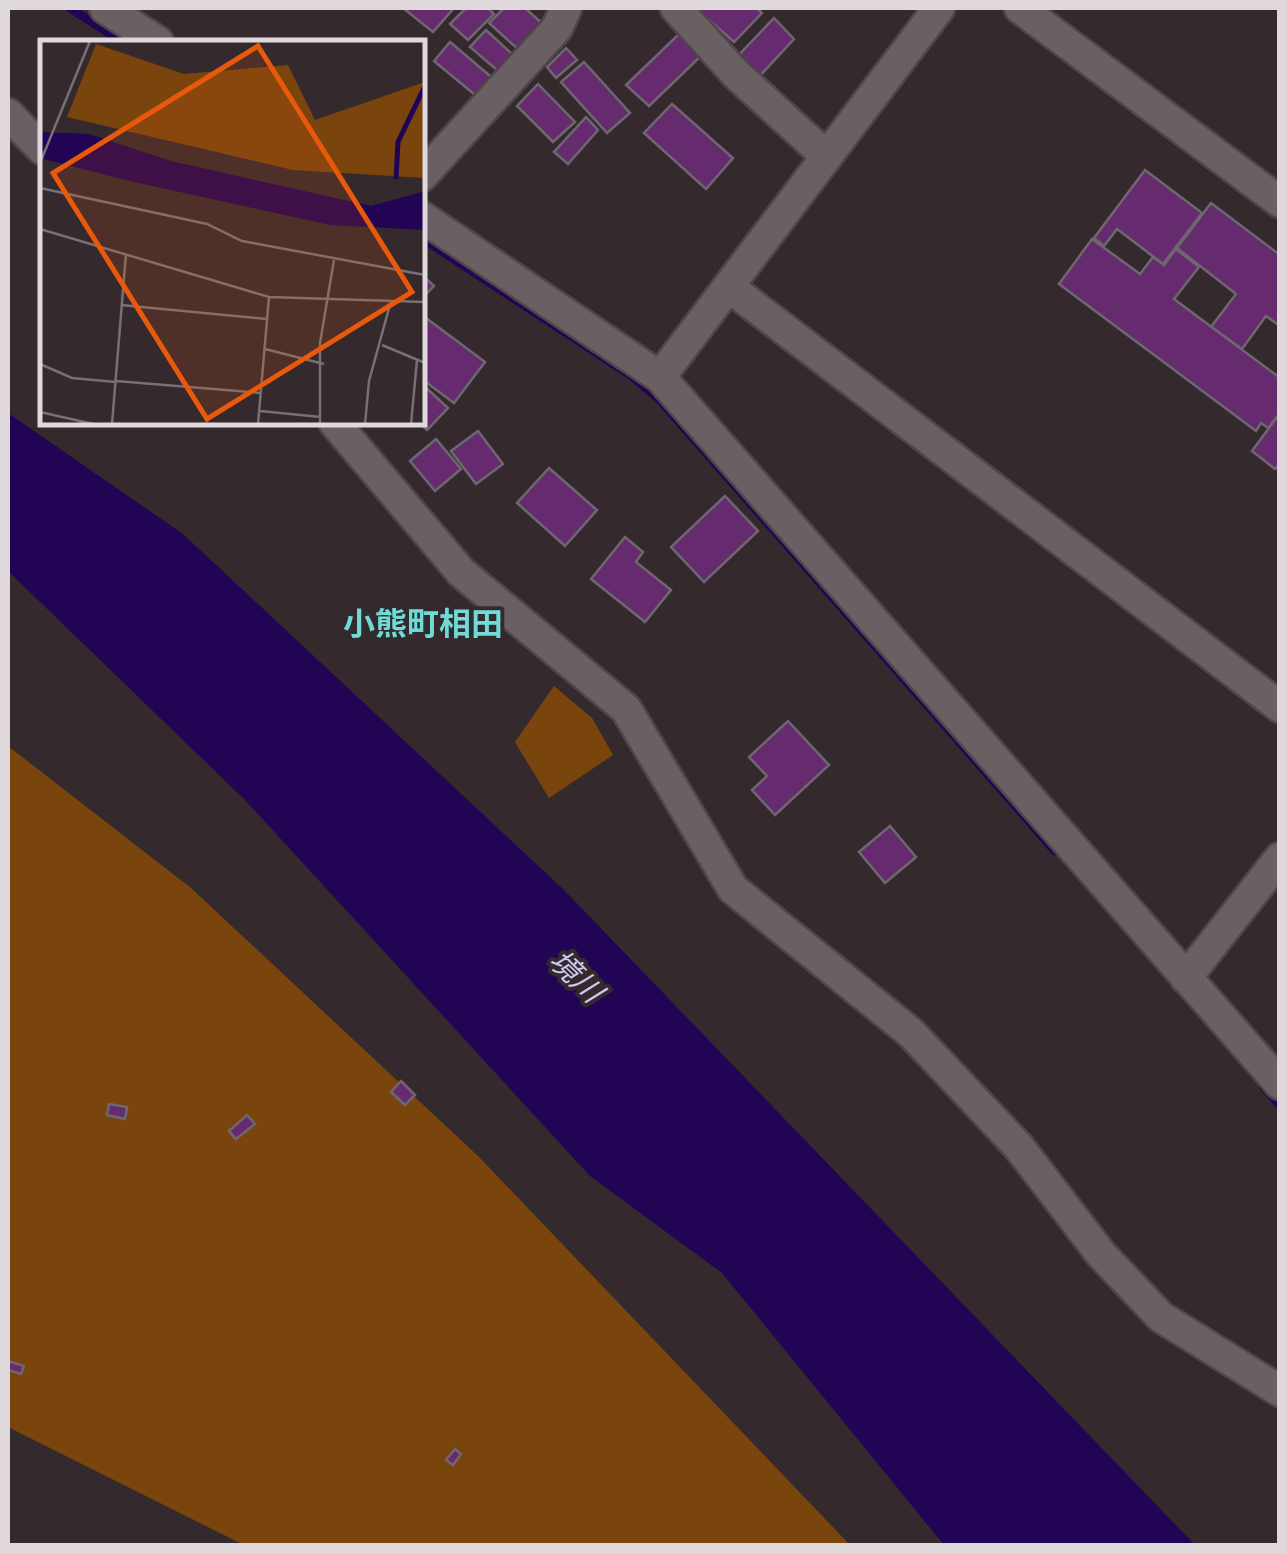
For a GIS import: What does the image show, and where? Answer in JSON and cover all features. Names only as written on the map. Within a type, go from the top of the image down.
[{"type":"street","points":[[425,173],[557,28],[566,8]]},
{"type":"street","points":[[676,8],[736,74],[825,156]]},
{"type":"street","points":[[660,377],[939,8]]},
{"type":"street","points":[[1020,8],[1280,202]]},
{"type":"street","points":[[118,11],[155,40]]},
{"type":"street","points":[[8,114],[40,147]]},
{"type":"street","points":[[425,219],[660,377],[1280,1084]]},
{"type":"street","points":[[729,287],[1280,707]]},
{"type":"street","points":[[337,425],[461,572],[626,709],[733,889],[911,1033],[1018,1146],[1101,1254],[1162,1317],[1280,1391]]},
{"type":"street","points":[[1186,978],[1280,858]]},
{"type":"shaded area","points":[[554,686],[592,718],[613,755],[549,798],[515,742]]},
{"type":"shaded area","points":[[8,746],[191,888],[478,1156],[850,1545],[244,1545],[8,1427]]},
{"type":"water","name":"境川","points":[[8,413],[183,534],[564,890],[1195,1545],[944,1545],[722,1273],[590,1176],[245,800],[8,571]]},
{"type":"building","points":[[403,8],[454,8],[433,32]]},
{"type":"building","points":[[466,8],[488,8],[494,14],[468,40],[450,24]]},
{"type":"building","points":[[504,8],[525,8],[544,25],[520,51],[489,23]]},
{"type":"building","points":[[692,8],[757,8],[762,13],[734,42],[709,20],[701,28]]},
{"type":"building","points":[[774,18],[794,39],[757,79],[735,59]]},
{"type":"building","points":[[486,30],[512,54],[498,71],[470,47]]},
{"type":"building","points":[[680,33],[702,55],[649,106],[626,85]]},
{"type":"building","points":[[450,42],[496,81],[480,99],[434,61]]},
{"type":"building","points":[[566,48],[577,60],[556,78],[547,67]]},
{"type":"building","points":[[584,62],[630,113],[607,133],[561,82]]},
{"type":"building","points":[[538,84],[575,122],[553,142],[517,106]]},
{"type":"building","points":[[672,104],[733,158],[706,189],[644,133]]},
{"type":"building","points":[[586,117],[598,130],[568,164],[554,152]]},
{"type":"building","points":[[1145,170],[1202,213],[1163,264],[1117,229],[1104,246],[1094,238]]},
{"type":"building","points":[[1211,203],[1280,255],[1280,326],[1266,316],[1242,349],[1211,327],[1236,294],[1177,248]]},
{"type":"building","points":[[1092,239],[1140,274],[1153,257],[1164,265],[1176,249],[1199,267],[1174,299],[1280,378],[1280,413],[1268,428],[1261,423],[1256,431],[1059,284]]},
{"type":"building","points":[[425,278],[434,286],[425,295]]},
{"type":"building","points":[[425,317],[485,362],[454,403],[425,381]]},
{"type":"building","points":[[425,387],[448,408],[427,430],[421,425],[425,425]]},
{"type":"building","points":[[1280,413],[1280,464],[1275,469],[1252,451]]},
{"type":"building","points":[[478,431],[503,464],[476,484],[451,451]]},
{"type":"building","points":[[436,439],[461,469],[435,491],[410,461]]},
{"type":"building","points":[[549,468],[597,510],[565,546],[517,503]]},
{"type":"building","points":[[725,496],[758,531],[704,582],[671,547]]},
{"type":"building","points":[[625,537],[643,552],[636,562],[671,590],[645,622],[591,579]]},
{"type":"building","points":[[788,721],[829,765],[775,815],[752,790],[767,776],[749,757]]},
{"type":"building","points":[[890,826],[916,857],[885,883],[859,852]]},
{"type":"building","points":[[401,1081],[415,1095],[405,1105],[391,1092]]},
{"type":"building","points":[[109,1104],[127,1107],[125,1119],[107,1115]]},
{"type":"building","points":[[247,1115],[255,1124],[236,1139],[229,1131]]},
{"type":"building","points":[[8,1361],[24,1366],[21,1374],[8,1370]]},
{"type":"building","points":[[455,1449],[461,1454],[453,1465],[446,1460]]},
{"type":"waterway","points":[[70,8],[120,40]]},
{"type":"waterway","points":[[425,240],[632,376],[660,400],[1055,851]]},
{"type":"waterway","points":[[1264,1087],[1280,1105]]},
{"type":"district","name":"小熊町相田","points":[[423,624]]}]
